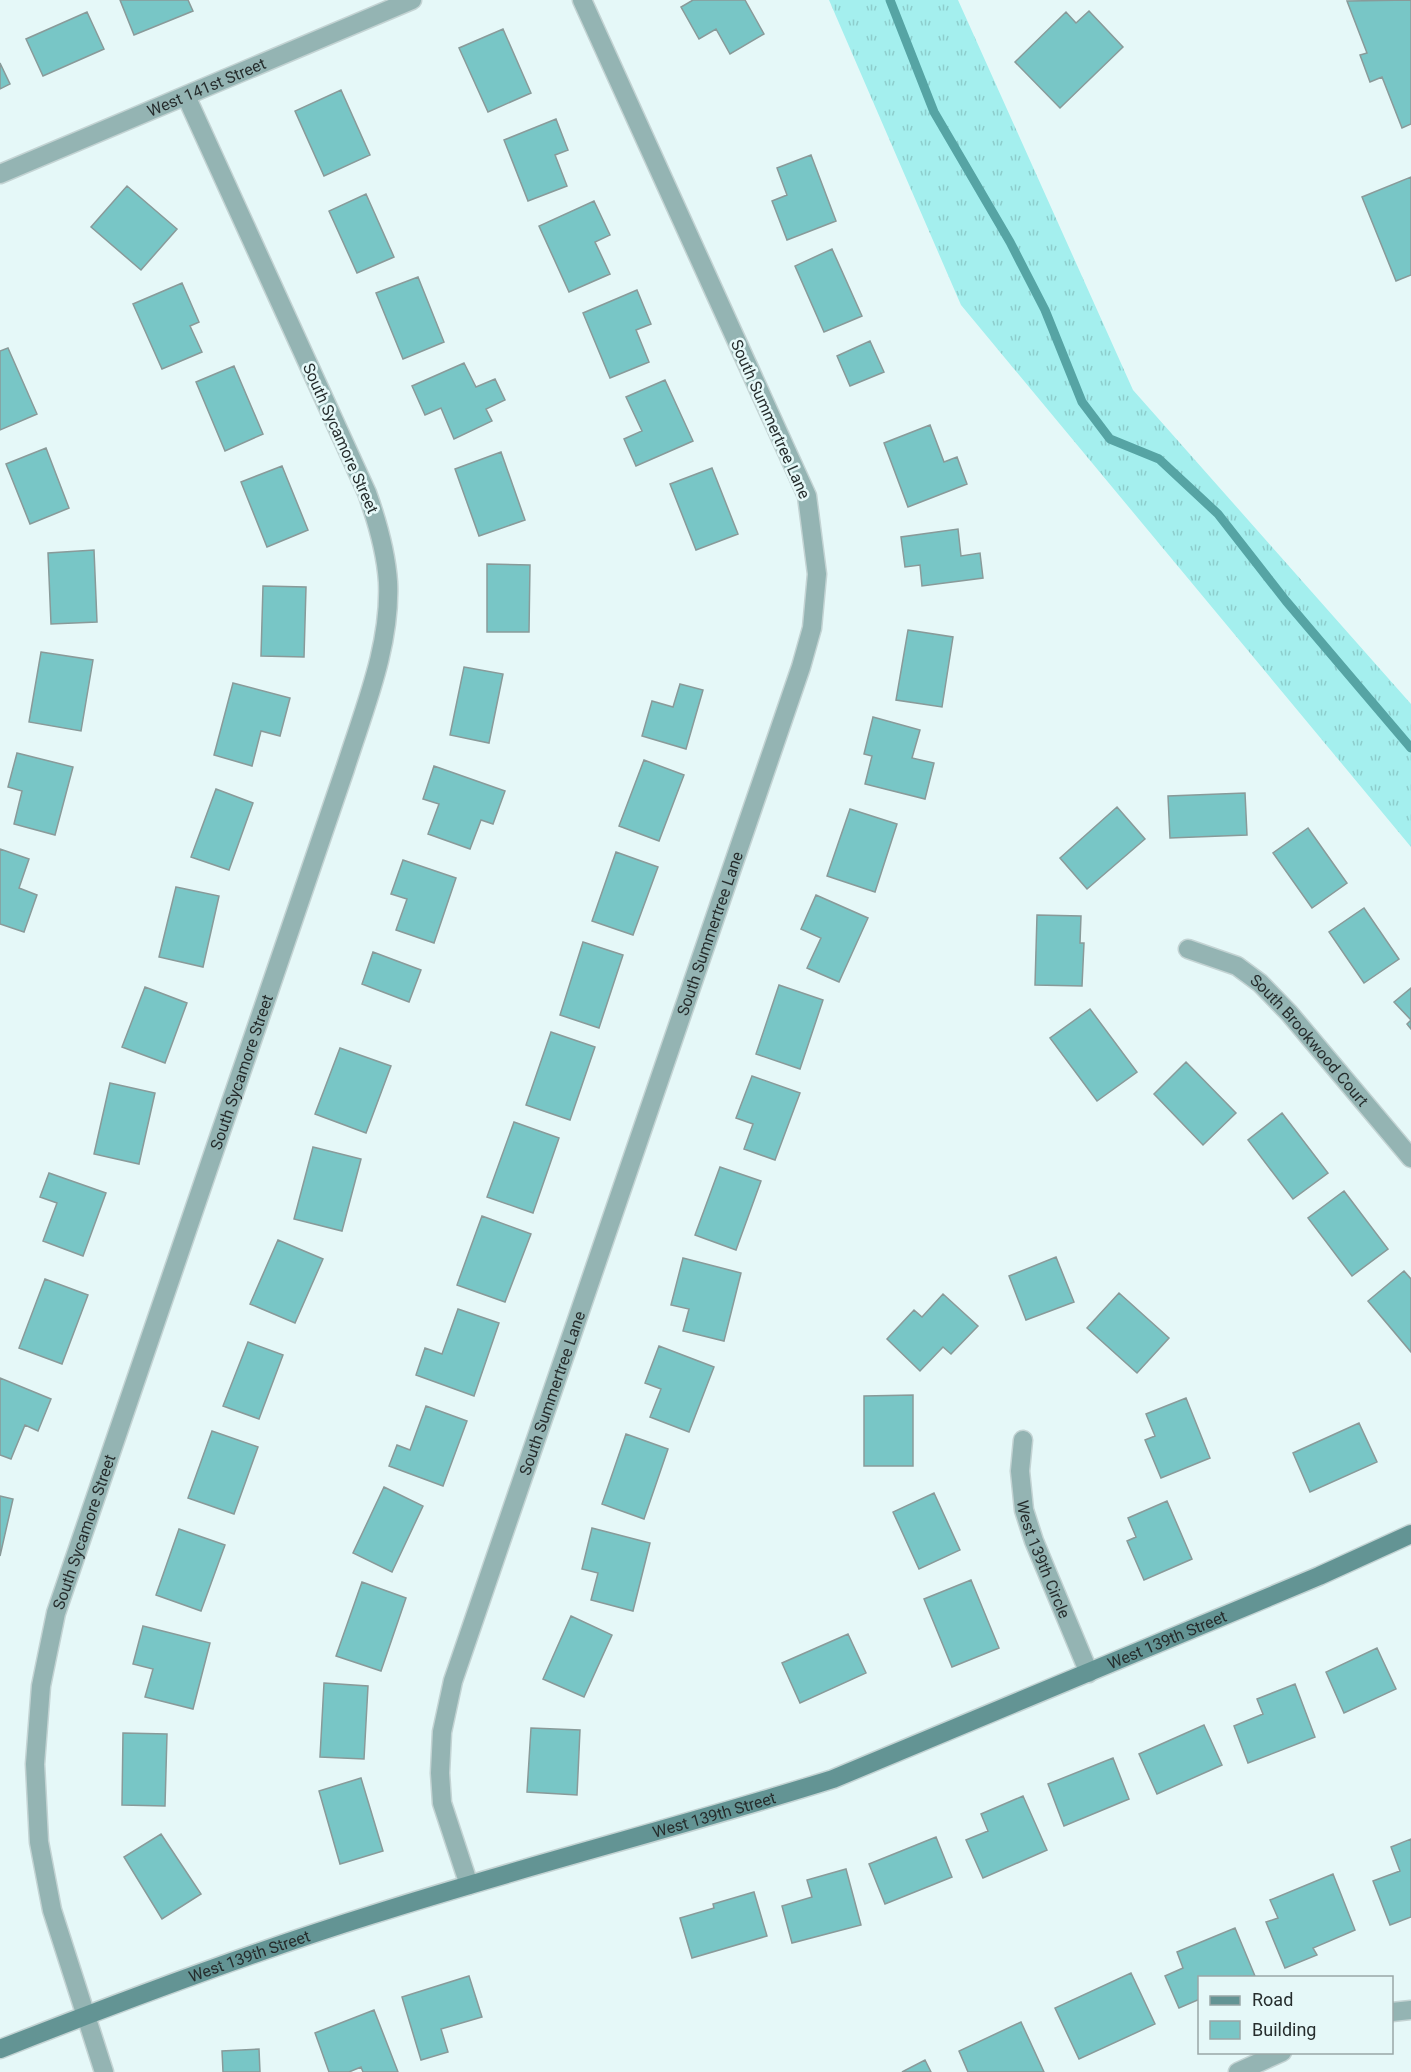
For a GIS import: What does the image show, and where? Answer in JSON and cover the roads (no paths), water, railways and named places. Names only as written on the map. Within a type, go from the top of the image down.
[{"type":"street","name":"West 141st Street","points":[[0,174],[412,0]]},
{"type":"street","name":"South Summertree Lane","points":[[470,1885],[442,1803],[440,1773],[442,1732],[453,1681],[801,667],[812,628],[817,574],[807,496],[582,0]]},
{"type":"street","name":"South Sycamore Street","points":[[104,2072],[52,1910],[39,1842],[35,1764],[41,1686],[56,1613],[345,769],[376,670],[386,625],[388,582],[379,528],[367,493],[186,96]]},
{"type":"street","name":"South Brookwood Court","points":[[1188,949],[1236,966],[1260,982],[1289,1013],[1411,1158]]},
{"type":"street","name":"West 139th Circle","points":[[1023,1440],[1020,1472],[1024,1510],[1034,1541],[1089,1673]]},
{"type":"street","name":"West 139th Street","points":[[0,2049],[270,1948],[470,1885],[751,1805],[832,1779],[1319,1576],[1411,1534]]},
{"type":"street","points":[[1393,2012],[1411,2010]]},
{"type":"street","points":[[1238,2072],[1278,2054]]},
{"type":"waterway","points":[[890,0],[934,112],[1010,242],[1045,310],[1082,402],[1110,439],[1159,459],[1218,514],[1286,601],[1411,748]]}]
